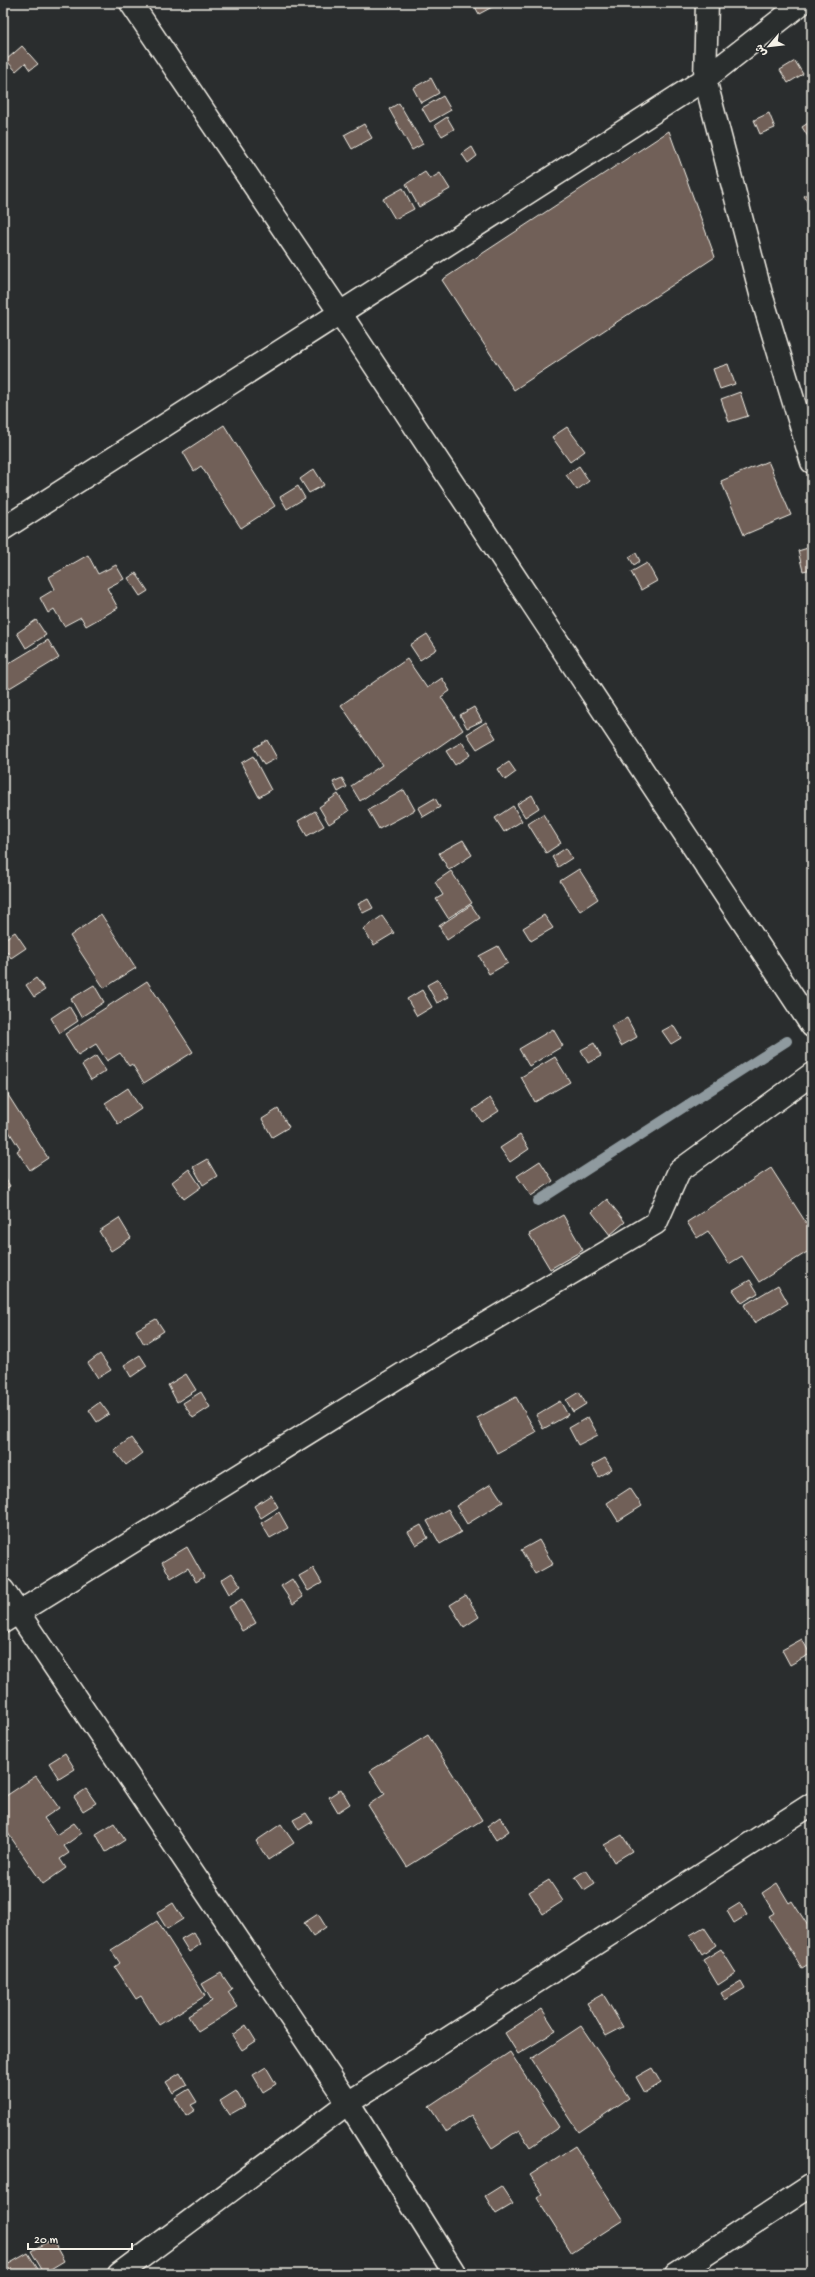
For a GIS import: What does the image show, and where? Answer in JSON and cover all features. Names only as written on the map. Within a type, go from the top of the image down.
[{"type":"street","points":[[131,3],[340,313],[812,1026]]},
{"type":"street","points":[[706,3],[705,79],[761,294],[812,462]]},
{"type":"street","points":[[3,529],[705,79],[802,3]]},
{"type":"street","points":[[10,1617],[448,1346],[656,1223],[679,1171],[812,1074]]},
{"type":"street","points":[[3,1590],[10,1617],[348,2103],[455,2274]]},
{"type":"street","points":[[119,2274],[348,2103],[812,1804]]},
{"type":"street","points":[[676,2274],[812,2185]]},
{"type":"building","points":[[473,3],[492,3],[494,6],[479,14]]},
{"type":"building","points":[[22,46],[38,64],[30,70],[25,63],[16,71],[6,60]]},
{"type":"building","points":[[795,61],[803,74],[788,83],[780,70]]},
{"type":"building","points":[[431,78],[439,93],[421,103],[413,88]]},
{"type":"building","points":[[443,96],[451,110],[430,122],[422,108]]},
{"type":"building","points":[[399,103],[423,144],[412,150],[389,109]]},
{"type":"building","points":[[769,113],[775,128],[760,134],[754,120]]},
{"type":"building","points":[[447,117],[454,129],[442,136],[435,125]]},
{"type":"building","points":[[811,121],[812,139],[810,140],[802,127]]},
{"type":"building","points":[[364,124],[372,138],[352,149],[344,135]]},
{"type":"building","points":[[669,131],[715,257],[514,390],[442,280]]},
{"type":"building","points":[[472,147],[477,156],[468,163],[462,154]]},
{"type":"building","points":[[425,172],[430,179],[440,173],[450,189],[419,207],[406,184]]},
{"type":"building","points":[[403,188],[414,209],[395,219],[383,199]]},
{"type":"building","points":[[812,191],[812,208],[811,209],[804,196]]},
{"type":"building","points":[[728,364],[735,384],[720,389],[713,369]]},
{"type":"building","points":[[740,392],[748,416],[729,422],[721,399]]},
{"type":"building","points":[[224,425],[275,506],[241,528],[201,466],[194,471],[183,452]]},
{"type":"building","points":[[567,427],[585,451],[570,462],[552,437]]},
{"type":"building","points":[[768,461],[791,515],[744,535],[721,481]]},
{"type":"building","points":[[579,466],[589,481],[577,490],[566,475]]},
{"type":"building","points":[[314,469],[324,485],[309,493],[300,479]]},
{"type":"building","points":[[298,486],[305,498],[287,509],[280,497]]},
{"type":"building","points":[[811,547],[812,569],[803,571],[798,551]]},
{"type":"building","points":[[636,553],[640,561],[634,565],[629,557]]},
{"type":"building","points":[[88,555],[98,574],[116,565],[124,579],[107,588],[118,608],[86,626],[81,617],[64,626],[54,609],[48,613],[40,598],[55,589],[49,577]]},
{"type":"building","points":[[647,563],[657,581],[641,590],[631,572]]},
{"type":"building","points":[[136,573],[148,591],[140,596],[128,578]]},
{"type":"building","points":[[36,620],[46,635],[26,648],[17,633]]},
{"type":"building","points":[[427,634],[437,649],[420,660],[410,645]]},
{"type":"building","points":[[48,640],[59,658],[3,692],[3,655],[8,664]]},
{"type":"building","points":[[407,659],[427,688],[442,678],[450,691],[441,697],[463,730],[360,801],[351,786],[382,765],[341,705]]},
{"type":"building","points":[[474,707],[482,721],[467,728],[460,715]]},
{"type":"building","points":[[486,722],[496,738],[477,749],[467,734]]},
{"type":"building","points":[[267,740],[277,758],[264,765],[254,748]]},
{"type":"building","points":[[462,742],[470,755],[455,765],[446,751]]},
{"type":"building","points":[[253,756],[271,790],[259,797],[241,763]]},
{"type":"building","points":[[509,762],[516,772],[505,780],[498,769]]},
{"type":"building","points":[[342,778],[347,787],[338,792],[333,782]]},
{"type":"building","points":[[404,790],[415,810],[379,829],[368,810]]},
{"type":"building","points":[[338,794],[349,811],[329,824],[319,807]]},
{"type":"building","points":[[532,795],[539,808],[525,817],[517,804]]},
{"type":"building","points":[[435,798],[440,807],[423,817],[418,808]]},
{"type":"building","points":[[513,806],[522,821],[504,832],[495,818]]},
{"type":"building","points":[[315,811],[324,826],[307,836],[298,821]]},
{"type":"building","points":[[543,814],[561,843],[546,853],[528,824]]},
{"type":"building","points":[[463,840],[472,855],[449,870],[439,853]]},
{"type":"building","points":[[566,848],[572,858],[558,867],[552,857]]},
{"type":"building","points":[[579,869],[598,899],[580,911],[560,881]]},
{"type":"building","points":[[451,871],[472,903],[448,918],[436,899],[443,895],[435,882]]},
{"type":"building","points":[[368,899],[373,908],[363,913],[358,904]]},
{"type":"building","points":[[471,905],[480,918],[447,940],[439,926]]},
{"type":"building","points":[[101,914],[136,968],[104,988],[70,936]]},
{"type":"building","points":[[544,915],[553,928],[531,941],[523,928]]},
{"type":"building","points":[[382,916],[394,933],[374,945],[363,929]]},
{"type":"building","points":[[15,932],[26,948],[11,958],[3,946],[3,940]]},
{"type":"building","points":[[498,946],[508,963],[489,974],[479,956]]},
{"type":"building","points":[[36,978],[45,990],[34,997],[26,985]]},
{"type":"building","points":[[438,979],[449,997],[437,1003],[427,985]]},
{"type":"building","points":[[147,981],[193,1052],[144,1083],[132,1064],[129,1066],[120,1053],[107,1061],[96,1044],[78,1055],[65,1034]]},
{"type":"building","points":[[94,985],[104,1002],[81,1017],[71,999]]},
{"type":"building","points":[[422,990],[432,1007],[417,1016],[407,999]]},
{"type":"building","points":[[69,1006],[78,1021],[60,1033],[51,1018]]},
{"type":"building","points":[[627,1018],[637,1037],[621,1046],[611,1026]]},
{"type":"building","points":[[673,1025],[681,1038],[671,1044],[662,1031]]},
{"type":"building","points":[[553,1029],[563,1046],[529,1066],[519,1049]]},
{"type":"building","points":[[594,1043],[601,1056],[588,1063],[581,1050]]},
{"type":"building","points":[[96,1056],[106,1071],[91,1080],[82,1065]]},
{"type":"building","points":[[555,1057],[570,1082],[535,1102],[521,1077]]},
{"type":"building","points":[[3,1087],[48,1158],[30,1170],[17,1151],[20,1149],[3,1122]]},
{"type":"building","points":[[128,1088],[141,1109],[118,1124],[105,1103]]},
{"type":"building","points":[[490,1098],[499,1111],[482,1122],[473,1110]]},
{"type":"building","points":[[278,1109],[289,1127],[272,1137],[262,1119]]},
{"type":"building","points":[[520,1135],[529,1149],[510,1162],[500,1148]]},
{"type":"building","points":[[207,1159],[217,1176],[203,1185],[193,1167]]},
{"type":"building","points":[[540,1161],[553,1181],[531,1196],[517,1176]]},
{"type":"building","points":[[771,1168],[812,1232],[812,1249],[759,1282],[742,1256],[729,1264],[708,1231],[697,1238],[687,1222]]},
{"type":"building","points":[[189,1169],[201,1187],[184,1199],[172,1182]]},
{"type":"building","points":[[3,1175],[10,1186],[3,1191]]},
{"type":"building","points":[[607,1199],[625,1222],[610,1235],[592,1212]]},
{"type":"building","points":[[563,1215],[583,1250],[550,1269],[529,1234]]},
{"type":"building","points":[[119,1218],[131,1238],[111,1251],[99,1231]]},
{"type":"building","points":[[750,1280],[758,1293],[742,1303],[733,1290]]},
{"type":"building","points":[[778,1285],[788,1303],[754,1323],[744,1305]]},
{"type":"building","points":[[156,1319],[164,1331],[144,1344],[136,1330]]},
{"type":"building","points":[[100,1354],[111,1370],[98,1378],[88,1363]]},
{"type":"building","points":[[140,1355],[147,1366],[131,1377],[124,1365]]},
{"type":"building","points":[[186,1374],[196,1390],[177,1402],[168,1385]]},
{"type":"building","points":[[201,1392],[210,1407],[193,1418],[183,1403]]},
{"type":"building","points":[[579,1392],[586,1404],[573,1412],[566,1400]]},
{"type":"building","points":[[516,1397],[536,1432],[497,1453],[477,1418]]},
{"type":"building","points":[[560,1401],[568,1415],[543,1429],[536,1415]]},
{"type":"building","points":[[100,1402],[109,1414],[97,1422],[89,1410]]},
{"type":"building","points":[[588,1417],[598,1435],[578,1445],[569,1428]]},
{"type":"building","points":[[131,1438],[142,1453],[126,1465],[114,1450]]},
{"type":"building","points":[[605,1458],[612,1469],[599,1477],[592,1465]]},
{"type":"building","points":[[491,1484],[503,1502],[467,1524],[456,1506]]},
{"type":"building","points":[[630,1488],[642,1506],[618,1521],[607,1503]]},
{"type":"building","points":[[271,1495],[278,1507],[261,1518],[254,1506]]},
{"type":"building","points":[[448,1509],[461,1532],[440,1544],[427,1521]]},
{"type":"building","points":[[279,1512],[288,1528],[270,1538],[261,1523]]},
{"type":"building","points":[[421,1525],[428,1538],[416,1545],[408,1532]]},
{"type":"building","points":[[539,1540],[553,1564],[535,1574],[521,1550]]},
{"type":"building","points":[[187,1547],[204,1577],[196,1582],[188,1568],[171,1578],[162,1562]]},
{"type":"building","points":[[313,1568],[322,1583],[308,1591],[299,1576]]},
{"type":"building","points":[[232,1573],[241,1586],[229,1594],[221,1580]]},
{"type":"building","points":[[292,1579],[303,1597],[293,1604],[281,1586]]},
{"type":"building","points":[[466,1595],[479,1617],[464,1627],[450,1605]]},
{"type":"building","points":[[242,1599],[256,1623],[242,1631],[229,1607]]},
{"type":"building","points":[[802,1639],[810,1654],[790,1665],[782,1650]]},
{"type":"building","points":[[428,1735],[482,1820],[407,1867],[368,1805],[385,1794],[370,1771]]},
{"type":"building","points":[[65,1753],[75,1769],[59,1779],[49,1763]]},
{"type":"building","points":[[36,1776],[59,1808],[44,1818],[56,1835],[74,1823],[82,1833],[64,1846],[69,1853],[60,1859],[66,1868],[43,1884],[3,1826],[3,1798]]},
{"type":"building","points":[[86,1789],[96,1803],[83,1811],[74,1797]]},
{"type":"building","points":[[341,1789],[350,1804],[338,1812],[329,1797]]},
{"type":"building","points":[[306,1813],[312,1822],[299,1830],[293,1820]]},
{"type":"building","points":[[500,1817],[509,1831],[496,1840],[487,1826]]},
{"type":"building","points":[[114,1823],[125,1840],[106,1852],[96,1834]]},
{"type":"building","points":[[281,1824],[294,1843],[268,1860],[256,1841]]},
{"type":"building","points":[[622,1835],[632,1851],[614,1862],[604,1845]]},
{"type":"building","points":[[586,1870],[595,1883],[584,1890],[575,1877]]},
{"type":"building","points":[[549,1880],[563,1901],[543,1914],[529,1892]]},
{"type":"building","points":[[777,1883],[789,1903],[792,1901],[812,1932],[812,1973],[807,1965],[802,1968],[769,1916],[774,1913],[762,1893]]},
{"type":"building","points":[[173,1903],[183,1919],[167,1929],[157,1913]]},
{"type":"building","points":[[740,1903],[747,1915],[734,1923],[727,1911]]},
{"type":"building","points":[[318,1914],[326,1927],[313,1936],[304,1923]]},
{"type":"building","points":[[157,1921],[205,1996],[159,2025],[141,1996],[136,1999],[115,1967],[120,1963],[111,1950]]},
{"type":"building","points":[[704,1927],[716,1945],[702,1955],[690,1935]]},
{"type":"building","points":[[193,1932],[201,1944],[189,1952],[181,1939]]},
{"type":"building","points":[[721,1949],[736,1973],[718,1985],[703,1960]]},
{"type":"building","points":[[221,1973],[232,1989],[228,1992],[238,2007],[198,2032],[188,2016],[212,2001],[202,1984]]},
{"type":"building","points":[[741,1981],[745,1988],[725,2000],[721,1993]]},
{"type":"building","points":[[603,1994],[623,2027],[606,2036],[587,2003]]},
{"type":"building","points":[[542,2009],[556,2031],[518,2054],[505,2033]]},
{"type":"building","points":[[246,2025],[256,2041],[242,2050],[232,2035]]},
{"type":"building","points":[[581,2026],[629,2098],[579,2132],[531,2059]]},
{"type":"building","points":[[510,2052],[559,2127],[530,2147],[519,2130],[492,2148],[471,2115],[446,2132],[429,2106]]},
{"type":"building","points":[[266,2067],[276,2084],[263,2092],[253,2075]]},
{"type":"building","points":[[652,2068],[661,2083],[645,2093],[636,2077]]},
{"type":"building","points":[[180,2073],[187,2085],[173,2093],[166,2082]]},
{"type":"building","points":[[189,2089],[197,2102],[191,2105],[195,2110],[186,2116],[175,2098]]},
{"type":"building","points":[[236,2091],[245,2106],[229,2115],[220,2101]]},
{"type":"building","points":[[575,2146],[623,2220],[572,2253],[537,2198],[543,2194],[530,2175]]},
{"type":"building","points":[[501,2186],[513,2204],[496,2214],[485,2196]]},
{"type":"building","points":[[52,2239],[64,2261],[44,2273],[31,2251]]},
{"type":"building","points":[[28,2253],[41,2274],[9,2274],[5,2266]]},
{"type":"waterway","points":[[538,1201],[787,1041]]}]
